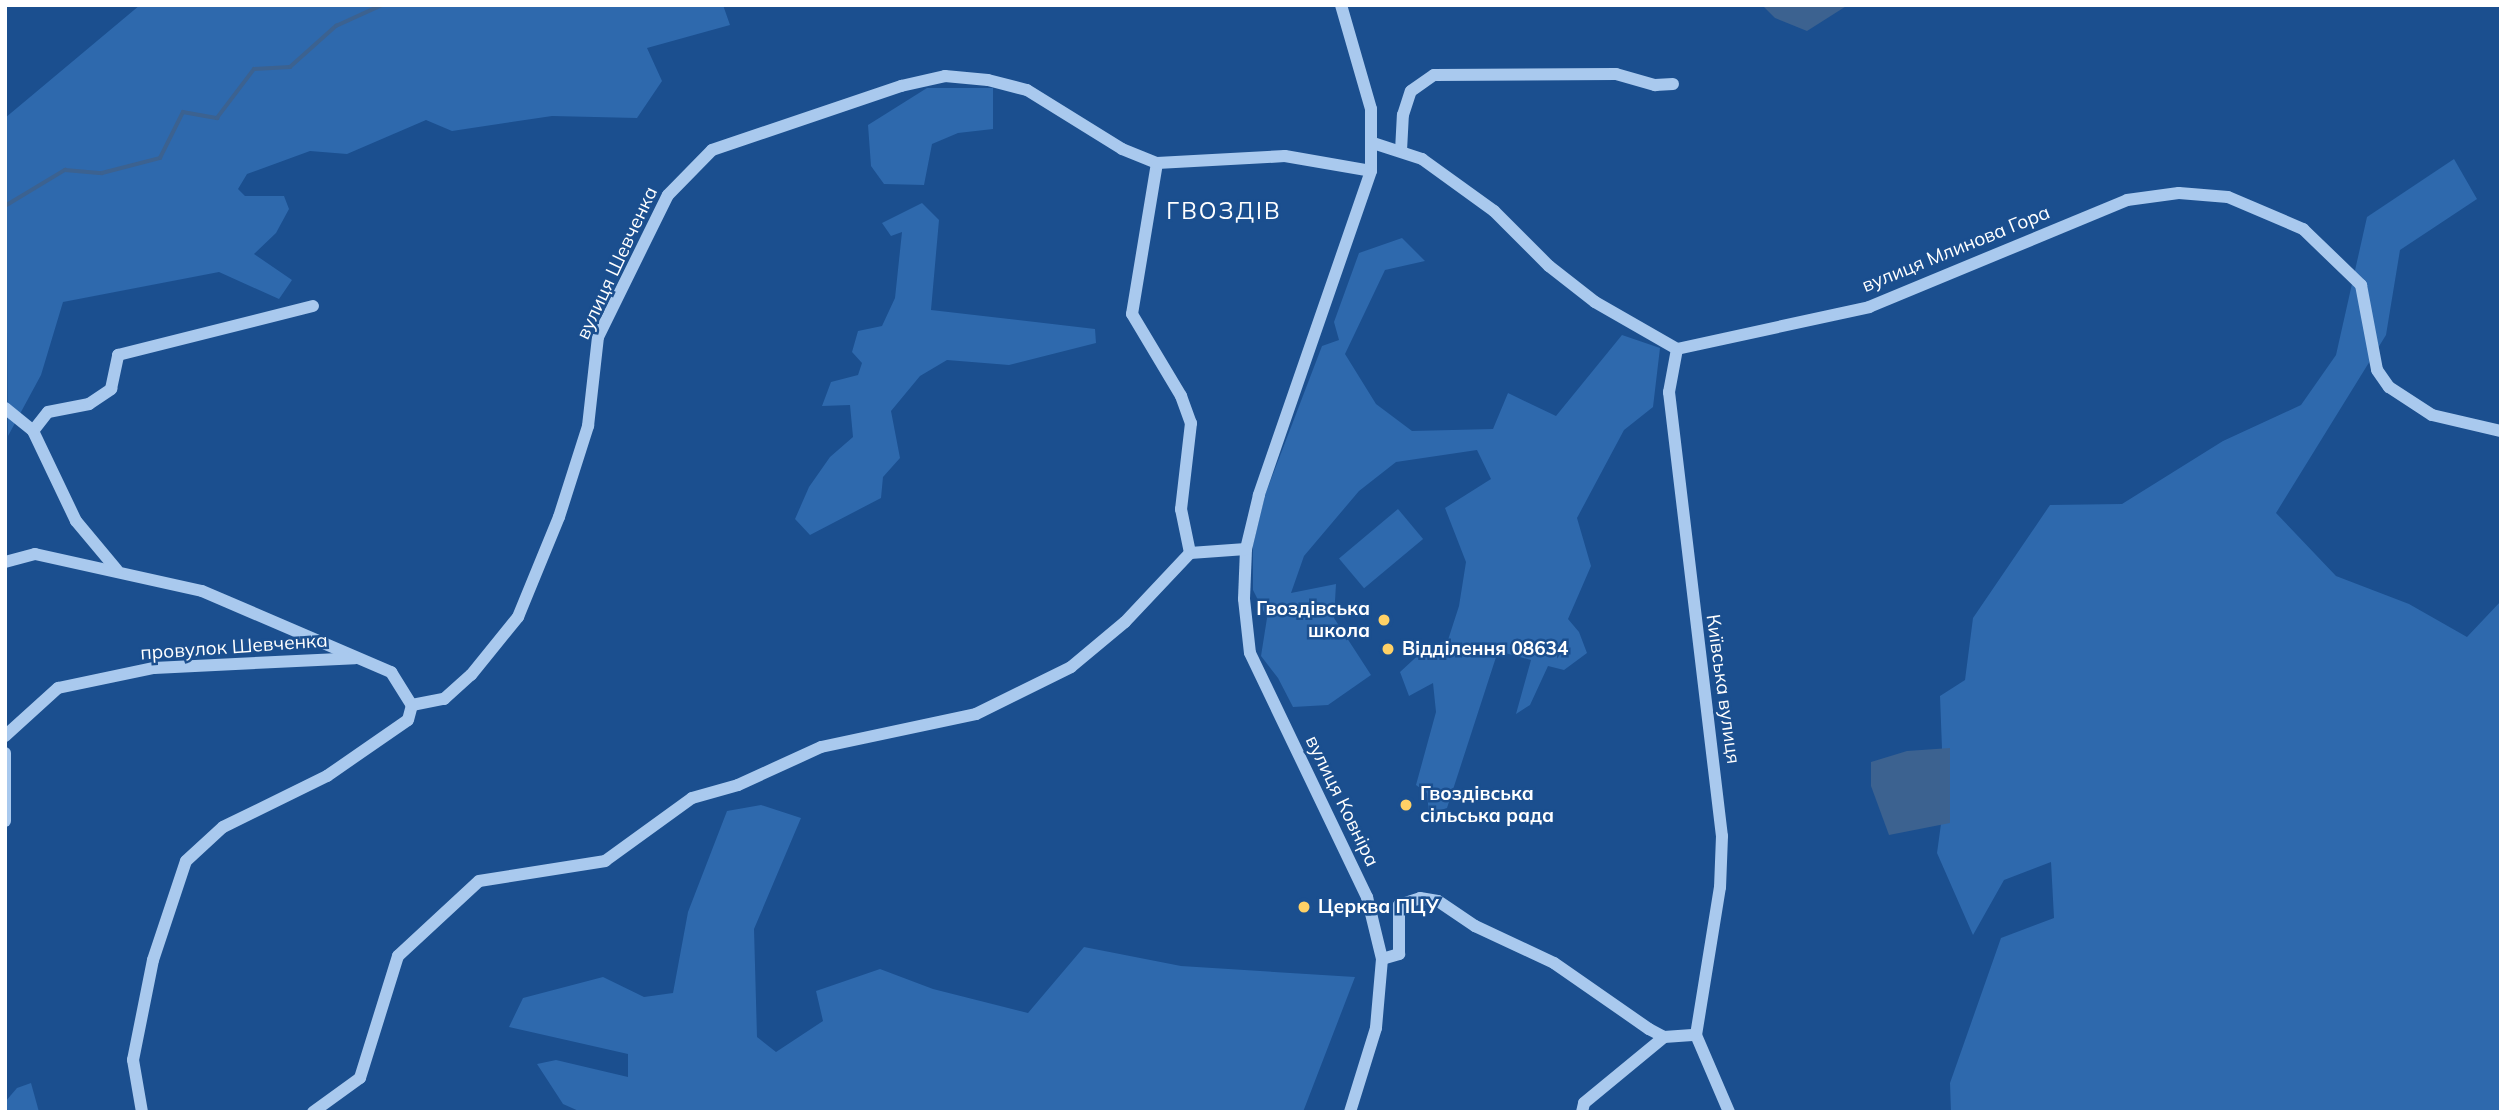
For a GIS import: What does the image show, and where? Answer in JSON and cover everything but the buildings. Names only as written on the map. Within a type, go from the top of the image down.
[{"type":"street","name":"вулиця Ковніра","points":[[1341,5],[1364,73],[1373,143],[1371,171],[1259,495],[1246,549],[1244,599],[1250,653],[1367,897],[1382,959],[1376,1028],[1350,1112]]},
{"type":"street","points":[[1401,151],[1403,115],[1411,91],[1434,75],[1616,74],[1656,85],[1672,84]]},
{"type":"street","name":"вулиця Шевченка","points":[[412,705],[443,699],[471,676],[518,617],[559,517],[588,426],[598,337],[668,195],[712,150],[901,86],[945,76],[988,80],[1027,90],[1122,149],[1157,163],[1285,156],[1371,171]]},
{"type":"street","points":[[1373,143],[1422,159],[1494,211],[1549,266],[1595,302],[1677,349]]},
{"type":"street","points":[[1157,163],[1132,314],[1181,396],[1191,423],[1181,509],[1190,553]]},
{"type":"street","name":"вулиця Млинова Гора","points":[[1677,349],[1869,307],[2127,200],[2202,194],[2228,197],[2303,229],[2361,285],[2377,370],[2389,387],[2432,415],[2501,431]]},
{"type":"street","points":[[33,431],[48,412],[89,404],[111,389],[118,355],[313,306]]},
{"type":"street","name":"Київська вулиця","points":[[1677,349],[1669,392],[1722,836],[1720,887],[1696,1035]]},
{"type":"street","points":[[5,408],[33,431],[76,521],[117,570]]},
{"type":"street","points":[[313,1112],[360,1078],[398,956],[479,881],[605,861],[692,799],[738,785],[821,747],[976,713],[1071,667],[1125,622],[1190,553],[1246,549]]},
{"type":"street","name":"провулок Шевченка","points":[[5,562],[35,554],[117,570],[202,591],[391,672],[412,705]]},
{"type":"street","name":"провулок Шевченка","points":[[5,736],[58,688],[154,668],[359,658]]},
{"type":"street","points":[[142,1112],[133,1060],[153,960],[186,861],[223,827],[327,776],[398,727],[408,720],[412,705]]},
{"type":"street","points":[[5,753],[5,821]]},
{"type":"street","points":[[1382,959],[1399,954],[1399,905],[1420,898],[1438,901],[1475,926],[1553,963],[1614,1008],[1664,1037],[1696,1035],[1730,1112]]},
{"type":"street","points":[[1582,1112],[1584,1103],[1664,1037]]},
{"type":"shaded area","points":[[140,5],[723,5],[730,25],[647,48],[662,81],[637,118],[552,116],[452,131],[426,120],[347,154],[310,151],[247,174],[238,189],[245,196],[284,196],[289,209],[276,233],[254,254],[292,280],[279,299],[219,272],[63,302],[41,375],[8,436],[5,118]]},
{"type":"shaded area","points":[[1762,5],[1848,5],[1807,31],[1775,18]]},
{"type":"shaded area","points":[[927,88],[993,88],[993,129],[958,133],[932,144],[924,185],[884,184],[871,166],[868,125]]},
{"type":"shaded area","points":[[2454,159],[2477,199],[2400,250],[2386,335],[2276,513],[2336,576],[2409,604],[2467,637],[2501,601],[2501,1112],[1951,1112],[1950,1083],[2001,938],[2054,918],[2051,862],[2004,880],[1973,935],[1937,853],[1944,802],[1940,696],[1965,680],[1973,618],[2050,505],[2122,504],[2223,441],[2301,405],[2336,355],[2367,217]]},
{"type":"shaded area","points":[[922,203],[939,220],[931,310],[1095,329],[1096,343],[1009,365],[947,360],[920,376],[891,411],[900,458],[883,477],[881,498],[810,535],[795,519],[809,487],[830,457],[853,437],[850,405],[822,406],[831,382],[858,375],[862,363],[852,352],[858,331],[882,326],[895,298],[902,232],[891,236],[882,223]]},
{"type":"shaded area","points":[[1402,238],[1425,261],[1385,270],[1345,354],[1376,404],[1412,431],[1493,429],[1508,393],[1556,416],[1622,335],[1660,348],[1653,407],[1624,430],[1577,518],[1591,566],[1568,619],[1579,632],[1587,653],[1564,670],[1548,666],[1530,705],[1516,714],[1531,660],[1498,651],[1447,808],[1429,814],[1427,793],[1416,785],[1436,712],[1433,683],[1409,696],[1400,672],[1426,648],[1448,640],[1459,606],[1466,562],[1445,508],[1491,479],[1477,450],[1396,462],[1359,491],[1304,556],[1291,593],[1336,584],[1334,618],[1371,675],[1328,705],[1293,707],[1278,678],[1261,656],[1267,618],[1253,590],[1253,545],[1265,495],[1322,346],[1339,340],[1334,322],[1359,253]]},
{"type":"shaded area","points":[[1398,509],[1423,539],[1364,588],[1339,558]]},
{"type":"shaded area","points":[[1950,748],[1950,823],[1889,835],[1871,786],[1871,762],[1907,751]]},
{"type":"shaded area","points":[[761,805],[801,818],[754,929],[757,1037],[776,1052],[823,1021],[816,991],[880,969],[933,989],[1028,1013],[1084,947],[1181,966],[1355,977],[1303,1112],[581,1112],[563,1104],[537,1064],[556,1060],[628,1077],[628,1054],[509,1027],[523,998],[603,977],[644,997],[673,993],[688,912],[727,811]]},
{"type":"shaded area","points":[[31,1083],[39,1112],[5,1112],[5,1102],[17,1088]]},
{"type":"waterway","points":[[5,206],[65,170],[102,173],[160,158],[183,112],[217,118],[254,69],[290,67],[336,26],[382,5]]},
{"type":"place","name":"Гвоздівська школа","points":[[1384,620]]},
{"type":"place","name":"Відділення 08634","points":[[1388,649]]},
{"type":"place","name":"Гвоздівська сільська рада","points":[[1406,805]]},
{"type":"place","name":"Церква ПЦУ","points":[[1304,907]]},
{"type":"district","name":"ГВОЗДІВ","points":[[1224,211]]}]
